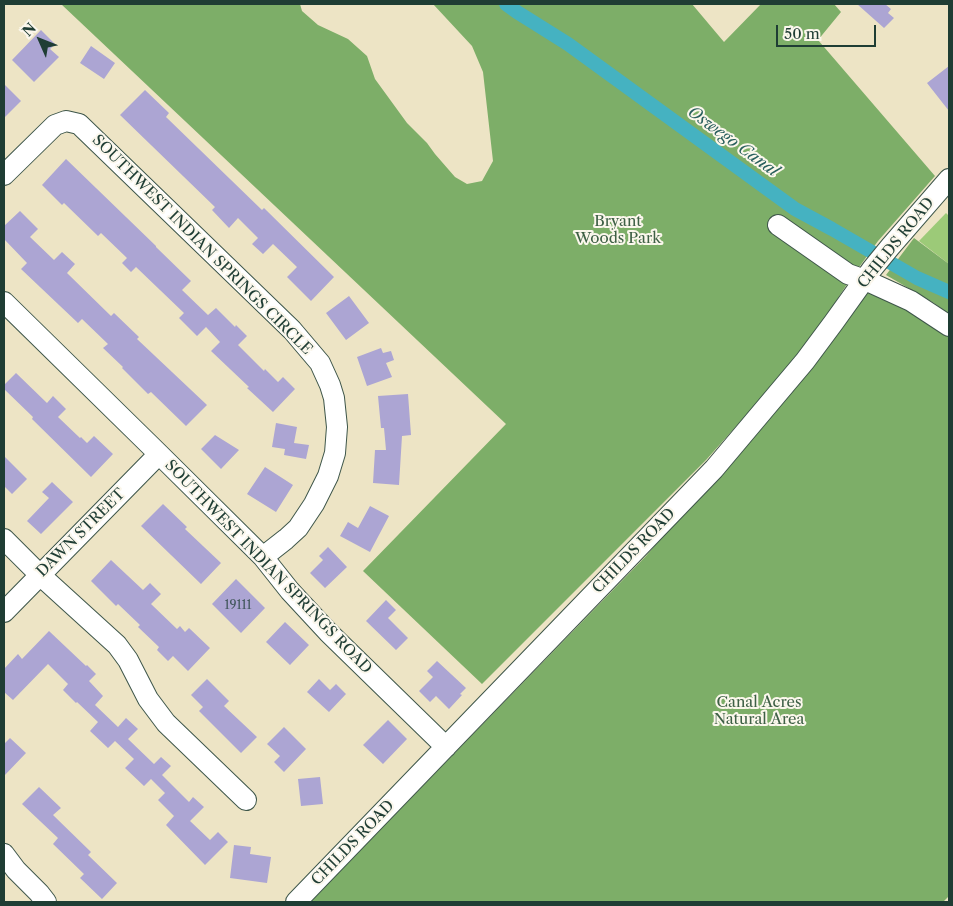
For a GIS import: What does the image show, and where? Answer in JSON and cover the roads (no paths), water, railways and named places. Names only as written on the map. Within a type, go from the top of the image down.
[{"type":"street","name":"SOUTHWEST INDIAN SPRINGS CIRCLE","points":[[4,176],[54,126],[66,121],[79,124],[292,330],[320,363],[330,385],[336,413],[336,439],[328,476],[308,515],[286,539],[263,557]]},
{"type":"street","name":"CHILDS ROAD","points":[[296,902],[714,469],[805,361],[868,274],[949,179]]},
{"type":"street","points":[[778,225],[848,274],[868,274],[949,326]]},
{"type":"street","name":"SOUTHWEST INDIAN SPRINGS ROAD","points":[[4,302],[263,557],[290,591],[328,632],[446,747]]},
{"type":"street","name":"DAWN STREET","points":[[4,612],[159,454]]},
{"type":"street","points":[[4,539],[40,575],[117,645],[128,660],[148,699],[166,724],[246,800]]},
{"type":"street","points":[[4,854],[16,870],[35,888],[46,902]]},
{"type":"waterway","name":"Oswego Canal","points":[[506,4],[568,44],[795,209],[917,278],[949,292]]},
{"type":"park label","name":"Bryant Woods Park","points":[[618,230]]},
{"type":"park label","name":"Canal Acres Natural Area","points":[[759,712]]}]
